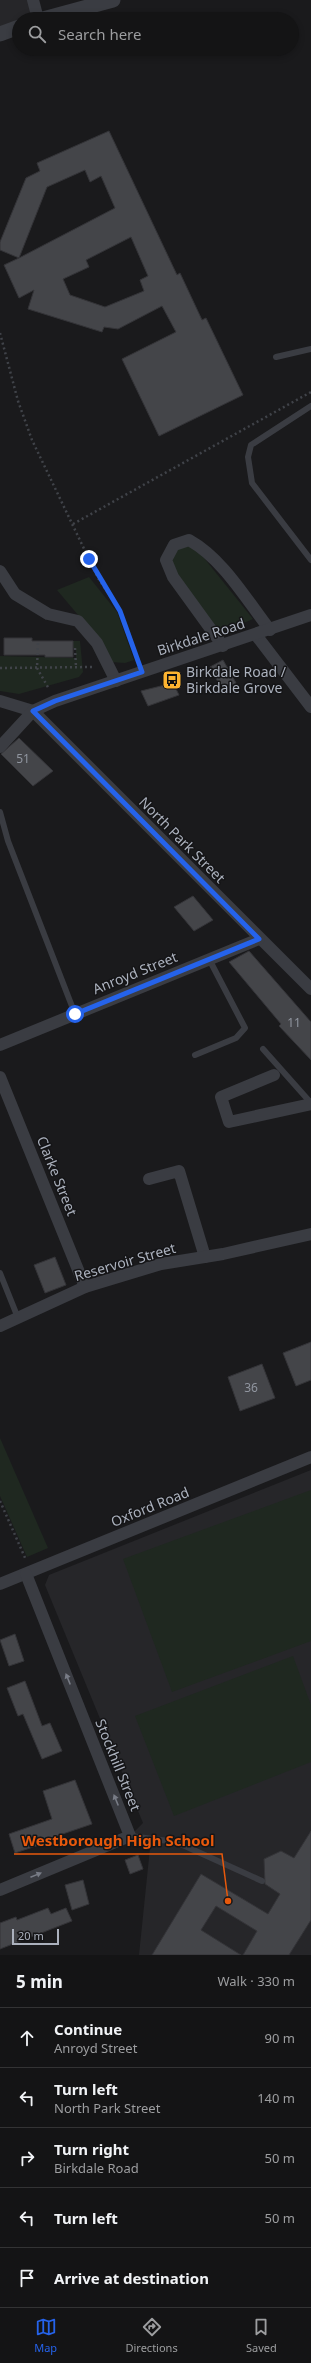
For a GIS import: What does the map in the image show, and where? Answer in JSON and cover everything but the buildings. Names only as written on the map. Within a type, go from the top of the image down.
[{"type":"street","points":[[33,0],[36,12]]},
{"type":"street","points":[[69,12],[113,0]]},
{"type":"street","points":[[0,34],[12,30]]},
{"type":"street","points":[[223,646],[173,577],[166,560],[174,545],[189,540],[203,548],[224,570],[270,630]]},
{"type":"street","points":[[0,571],[15,594],[48,614],[78,621],[97,643],[116,681]]},
{"type":"street","name":"Birkdale Road","points":[[33,711],[55,701],[223,646],[311,615]]},
{"type":"street","points":[[256,634],[311,707]]},
{"type":"street","points":[[0,701],[33,711],[0,747]]},
{"type":"street","name":"North Park Street","points":[[33,711],[259,939],[311,989]]},
{"type":"street","name":"Anroyd Street","points":[[0,1045],[259,939]]},
{"type":"street","points":[[274,1074],[221,1097],[229,1122],[311,1104]]},
{"type":"street","name":"Clarke Street","points":[[0,1077],[86,1287]]},
{"type":"street","points":[[149,1180],[179,1171],[205,1257]]},
{"type":"street","name":"Reservoir Street","points":[[0,1326],[86,1287],[160,1264],[205,1257],[311,1234]]},
{"type":"street","name":"Oxford Road","points":[[0,1584],[311,1457]]},
{"type":"street","name":"Stockhill Street","points":[[28,1572],[130,1836]]},
{"type":"street","points":[[0,1890],[130,1836]]},
{"type":"lane","points":[[276,357],[311,349]]},
{"type":"lane","points":[[311,406],[251,445],[248,457],[252,483],[311,560]]},
{"type":"lane","points":[[0,812],[8,841],[75,1014]]},
{"type":"lane","points":[[195,1055],[236,1038],[244,1028],[209,959]]},
{"type":"lane","points":[[263,1049],[311,1104]]},
{"type":"lane","points":[[0,1273],[18,1318]]},
{"type":"lane","points":[[130,1836],[176,1842],[262,1881]]},
{"type":"path","points":[[0,333],[18,401],[32,440],[98,578],[120,611],[142,672]]},
{"type":"path","points":[[73,524],[311,392]]},
{"type":"path","points":[[38,643],[37,668],[55,701]]},
{"type":"path","points":[[76,648],[76,667]]},
{"type":"path","points":[[0,668],[109,666]]},
{"type":"path","points":[[0,1501],[28,1572]]},
{"type":"shaded area","points":[[0,0],[33,0],[36,12],[12,12],[12,30],[0,34]]},
{"type":"shaded area","points":[[189,545],[200,553],[253,619],[220,633],[177,576],[172,559],[176,549]]},
{"type":"shaded area","points":[[89,577],[117,612],[134,660],[125,663],[111,662],[100,641],[57,590]]},
{"type":"shaded area","points":[[73,641],[80,641],[83,672],[79,677],[19,694],[0,691],[0,656],[76,658],[76,648],[73,648]]},
{"type":"shaded area","points":[[0,1438],[48,1548],[27,1557],[0,1496]]},
{"type":"shaded area","points":[[311,1470],[311,1955],[139,1955],[150,1848],[130,1836],[143,1823],[45,1585],[49,1575]]},
{"type":"shaded area","points":[[311,1490],[311,1641],[172,1692],[123,1559]]},
{"type":"shaded area","points":[[293,1656],[311,1705],[311,1762],[174,1816],[135,1716]]},
{"type":"place","name":"Birkdale Road / Birkdale Grove","points":[[172,680]]},
{"type":"place","name":"Westborough High School","points":[[228,1901]]},
{"type":"route","points":[[75,1014],[259,939],[33,711],[55,701],[142,672],[120,611],[98,578],[89,559]]}]
